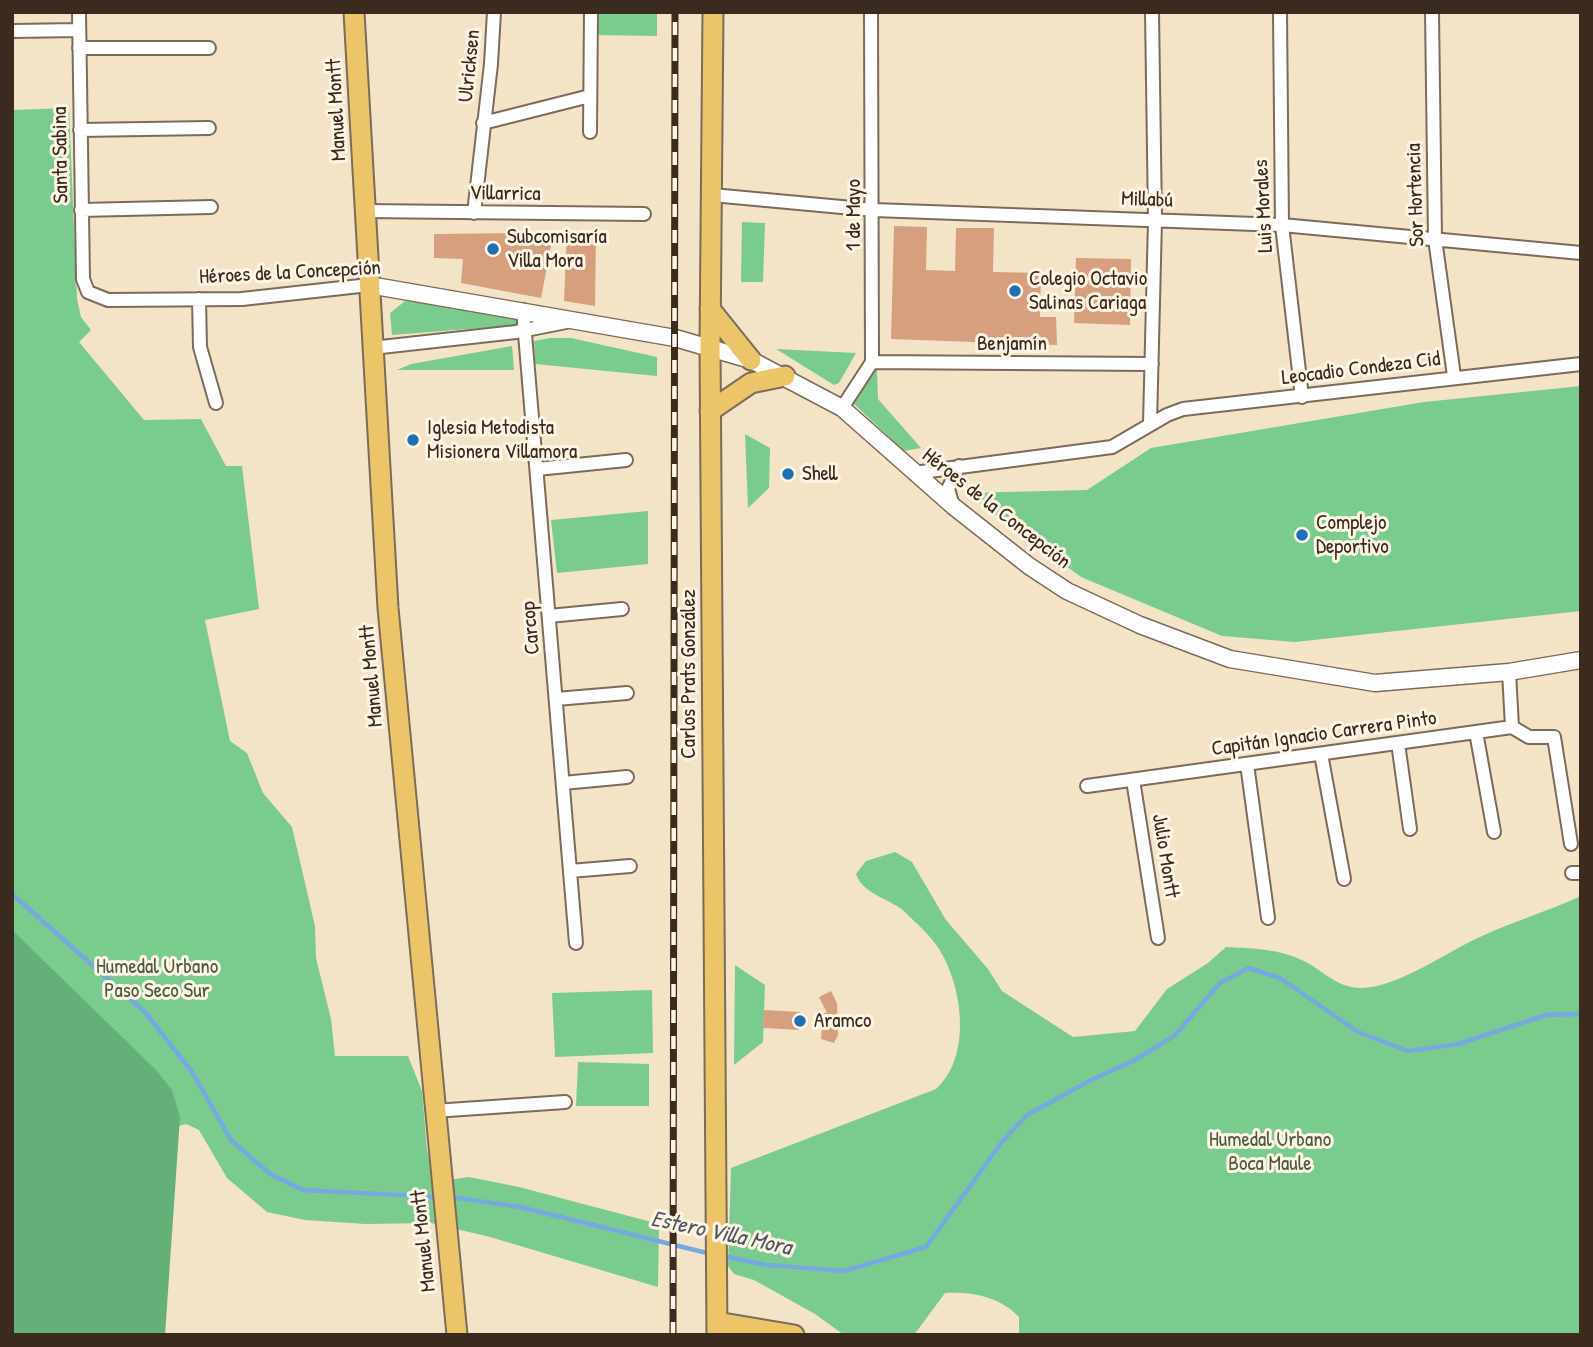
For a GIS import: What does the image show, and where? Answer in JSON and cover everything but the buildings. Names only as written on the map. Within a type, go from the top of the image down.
[{"type":"main road","name":"Manuel Montt","points":[[354,12],[388,608],[443,1212],[457,1335]]},
{"type":"main road","name":"Carlos Prats González","points":[[713,12],[709,346],[717,1328]]},
{"type":"main road","points":[[710,309],[751,360]]},
{"type":"main road","points":[[710,411],[751,383],[785,376]]},
{"type":"main road","points":[[717,1328],[794,1335]]},
{"type":"street","name":"Santa Sabina","points":[[79,12],[83,279],[92,295]]},
{"type":"street","name":"Ulricksen","points":[[474,213],[492,64],[494,12]]},
{"type":"street","points":[[590,132],[591,12]]},
{"type":"street","name":"1 de Mayo","points":[[872,12],[872,362]]},
{"type":"street","points":[[1150,424],[1155,220],[1152,12]]},
{"type":"street","name":"Luis Morales","points":[[1280,12],[1282,225],[1302,397]]},
{"type":"street","name":"Sor Hortencia","points":[[1432,12],[1435,239],[1454,376]]},
{"type":"street","points":[[12,32],[79,30]]},
{"type":"street","points":[[79,48],[209,48]]},
{"type":"street","name":"Ulricksen","points":[[483,123],[590,96]]},
{"type":"street","points":[[80,130],[209,128]]},
{"type":"street","name":"Millabú","points":[[712,195],[874,210],[1282,225],[1581,253]]},
{"type":"street","points":[[81,210],[211,207]]},
{"type":"street","name":"Villarrica","points":[[365,211],[644,214]]},
{"type":"street","name":"Héroes de la Concepción","points":[[92,295],[108,300],[242,299],[369,285],[523,310],[709,346],[751,360],[842,408],[953,506],[1029,566],[1068,591],[1140,625],[1230,659],[1375,683],[1509,672],[1581,660]]},
{"type":"street","points":[[199,299],[200,347],[216,403]]},
{"type":"street","name":"Carcop","points":[[523,310],[576,943]]},
{"type":"street","name":"Héroes de la Concepción","points":[[372,348],[526,330],[573,320]]},
{"type":"street","points":[[842,408],[872,362]]},
{"type":"street","name":"Benjamín","points":[[872,362],[1152,365]]},
{"type":"street","name":"Leocadio Condeza Cid","points":[[914,473],[1112,447],[1150,424],[1183,409],[1302,397],[1454,376],[1581,364]]},
{"type":"street","points":[[537,469],[626,460]]},
{"type":"street","points":[[953,506],[948,489],[959,466]]},
{"type":"street","points":[[549,615],[622,609]]},
{"type":"street","points":[[1509,672],[1512,727],[1529,737],[1554,737],[1571,844]]},
{"type":"street","points":[[556,699],[626,693]]},
{"type":"street","name":"Capitán Ignacio Carrera Pinto","points":[[1087,786],[1512,727]]},
{"type":"street","points":[[1476,732],[1494,832]]},
{"type":"street","points":[[1398,743],[1410,829]]},
{"type":"street","points":[[1321,754],[1344,879]]},
{"type":"street","points":[[1247,764],[1268,918]]},
{"type":"street","points":[[563,783],[627,777]]},
{"type":"street","name":"Julio Montt","points":[[1133,780],[1158,938]]},
{"type":"street","points":[[570,871],[630,866]]},
{"type":"street","points":[[435,1111],[565,1102]]},
{"type":"green space","points":[[594,12],[657,12],[657,36],[594,35]]},
{"type":"green space","name":"Humedal Urbano Paso Seco Sur","points":[[69,108],[77,299],[81,317],[91,330],[79,342],[144,420],[201,419],[226,466],[242,466],[259,609],[205,620],[230,741],[247,753],[263,793],[292,827],[315,926],[316,958],[331,1019],[335,1056],[408,1056],[422,1091],[427,1150],[435,1182],[469,1177],[519,1187],[659,1224],[658,1287],[490,1237],[431,1223],[365,1224],[305,1220],[267,1212],[227,1178],[199,1130],[186,1124],[175,1127],[12,1335],[12,110]]},
{"type":"green space","points":[[742,222],[765,223],[763,282],[741,282]]},
{"type":"green space","points":[[405,301],[518,315],[519,325],[392,335],[390,313]]},
{"type":"green space","points":[[571,338],[657,357],[657,376],[535,364],[534,341]]},
{"type":"green space","points":[[512,346],[514,370],[397,370],[411,364]]},
{"type":"green space","points":[[776,349],[856,353],[839,383],[834,385]]},
{"type":"green space","points":[[873,368],[877,370],[878,399],[921,448],[904,451],[854,404],[854,399]]},
{"type":"green space","name":"Complejo Deportivo","points":[[1581,386],[1581,611],[1295,642],[1222,636],[1081,577],[966,493],[1087,490],[1151,448],[1424,402]]},
{"type":"green space","points":[[745,434],[770,448],[769,488],[748,508]]},
{"type":"green space","points":[[648,511],[648,564],[557,573],[551,520]]},
{"type":"green space","name":"Humedal Urbano Boca Maule","points":[[895,852],[912,862],[946,920],[988,969],[1002,991],[1073,1037],[1135,1031],[1167,989],[1208,963],[1226,947],[1285,954],[1304,961],[1345,985],[1361,988],[1375,986],[1406,976],[1482,936],[1581,896],[1581,1333],[1019,1335],[1019,1317],[1003,1304],[975,1295],[945,1293],[914,1335],[844,1335],[815,1314],[754,1280],[734,1274],[728,1266],[731,1168],[936,1089],[955,1059],[959,1041],[958,1002],[954,982],[939,949],[906,913],[871,892],[856,874],[866,861]]},
{"type":"green space","points":[[12,930],[156,1070],[172,1090],[180,1117],[165,1335],[12,1335]]},
{"type":"green space","points":[[735,965],[765,985],[763,1042],[734,1065]]},
{"type":"green space","points":[[652,990],[653,1053],[555,1057],[552,993]]},
{"type":"green space","points":[[578,1062],[649,1064],[649,1106],[576,1106]]},
{"type":"waterway","name":"Estero Villa Mora","points":[[12,894],[145,1012],[192,1072],[231,1140],[270,1174],[303,1190],[438,1197]]},
{"type":"waterway","name":"Estero Villa Mora","points":[[723,1256],[766,1265],[844,1271],[926,1247],[1002,1142],[1027,1115],[1091,1080],[1135,1060],[1175,1035],[1220,983],[1249,968],[1280,978],[1358,1032],[1408,1051],[1458,1044],[1546,1015],[1581,1014]]},
{"type":"waterway","name":"Estero Villa Mora","points":[[450,1197],[520,1207],[711,1254]]},
{"type":"railway","points":[[673,1335],[675,12]]},
{"type":"place","name":"Subcomisaría Villa Mora","points":[[493,249]]},
{"type":"place","name":"Colegio Octavio Salinas Cariaga","points":[[1015,291]]},
{"type":"place","name":"Iglesia Metodista Misionera Villamora","points":[[413,440]]},
{"type":"place","name":"Shell","points":[[788,474]]},
{"type":"place","name":"Complejo Deportivo","points":[[1302,535]]},
{"type":"place","name":"Aramco","points":[[800,1021]]}]
